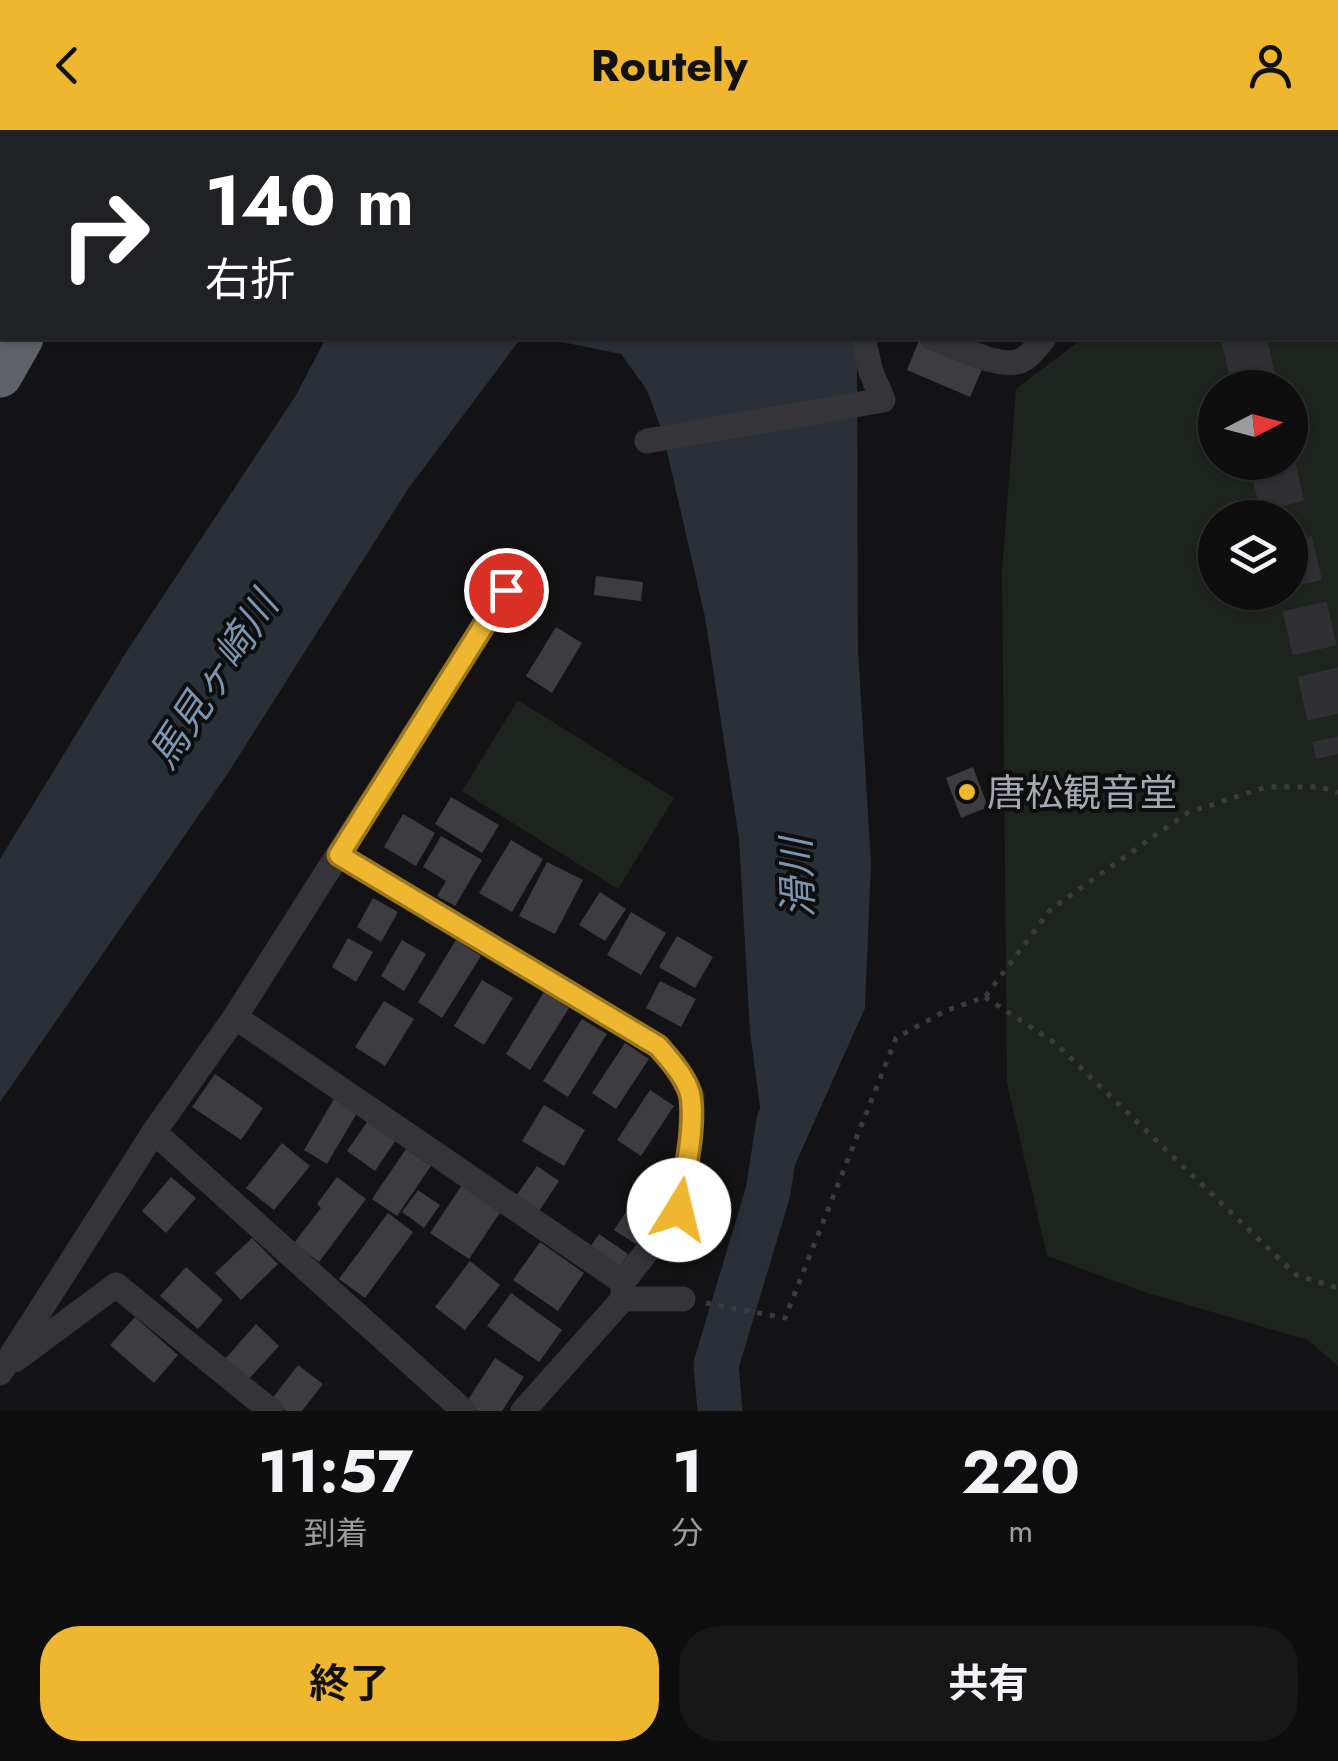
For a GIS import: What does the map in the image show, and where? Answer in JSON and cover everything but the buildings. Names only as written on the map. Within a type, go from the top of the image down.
[{"type":"highway","points":[[0,375],[20,340]]},
{"type":"street","points":[[647,441],[882,400],[863,340]]},
{"type":"street","points":[[937,340],[994,361],[1011,363],[1022,361],[1042,340]]},
{"type":"street","points":[[1,1371],[154,1132],[235,1017],[506,590]]},
{"type":"street","points":[[339,855],[658,1046],[674,1064],[692,1096],[679,1210],[623,1290],[522,1411]]},
{"type":"street","points":[[235,1017],[623,1290],[683,1299]]},
{"type":"street","points":[[154,1132],[464,1411]]},
{"type":"street","points":[[1,1371],[116,1285],[271,1411]]},
{"type":"path","points":[[683,1299],[786,1318],[896,1038],[945,1010],[984,998],[1051,909],[1187,813],[1266,786],[1321,787],[1338,793]]},
{"type":"path","points":[[984,998],[1055,1043],[1296,1276],[1338,1288]]},
{"type":"shaded area","points":[[1080,340],[1338,340],[1338,1366],[1308,1340],[1147,1293],[1047,1256],[1007,1083],[1002,570],[1016,389]]},
{"type":"shaded area","points":[[518,700],[674,798],[618,889],[462,791]]},
{"type":"water","name":"馬見ヶ崎川","points":[[325,340],[520,340],[408,489],[228,773],[0,1102],[0,859],[125,654],[296,395]]},
{"type":"water","points":[[552,340],[857,340],[858,650],[871,863],[865,1008],[774,1212],[750,1032],[739,839],[705,617],[663,434],[647,390],[621,354]]},
{"type":"waterway","name":"滑川","points":[[720,1411],[716,1365],[768,1192],[779,1121]]},
{"type":"tunnel","points":[[1244,340],[1251,370]]},
{"type":"tunnel","points":[[1276,480],[1281,500]]},
{"type":"tunnel","points":[[1306,610],[1338,754]]},
{"type":"place","name":"唐松観音堂","points":[[967,792]]},
{"type":"route","points":[[506,590],[339,855],[658,1046],[674,1064],[692,1096],[679,1210]]}]
